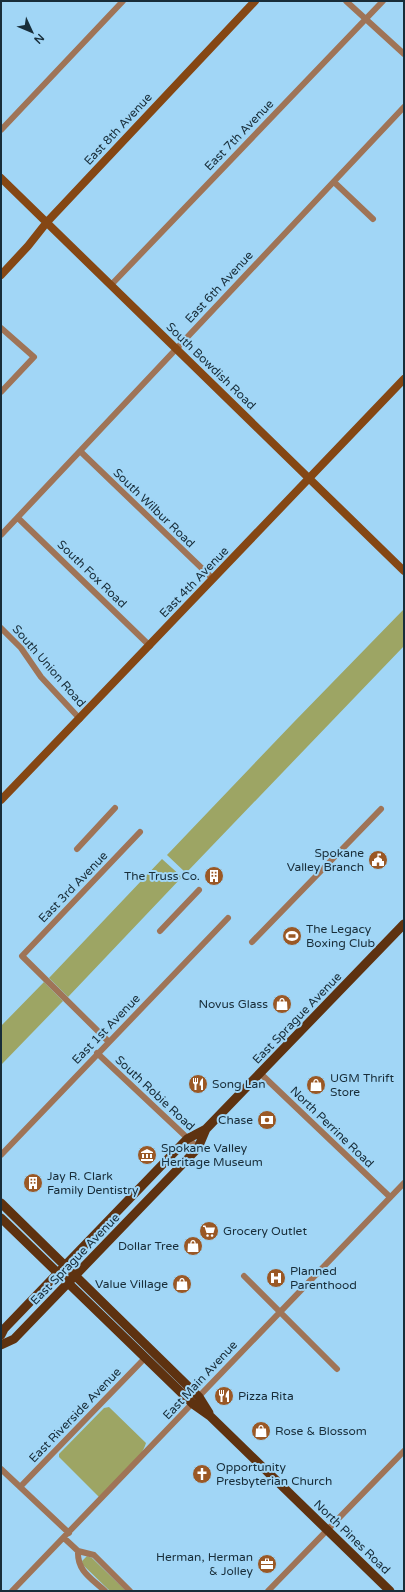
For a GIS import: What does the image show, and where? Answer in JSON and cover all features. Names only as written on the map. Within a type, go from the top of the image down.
[{"type":"main road","name":"East Sprague Avenue","points":[[1,1335],[4,1329],[187,1138],[206,1129],[404,924]]},
{"type":"main road","name":"East Sprague Avenue","points":[[1,1345],[14,1339],[198,1148],[206,1129]]},
{"type":"main road","name":"North Pines Road","points":[[1,1203],[75,1276],[210,1416],[390,1591]]},
{"type":"main road","name":"North Pines Road","points":[[1,1218],[145,1358],[196,1401]]},
{"type":"street","points":[[1,130],[123,1]]},
{"type":"street","name":"East 8th Avenue","points":[[1,275],[28,246],[47,222],[255,1]]},
{"type":"street","points":[[346,1],[404,54]]},
{"type":"street","name":"East 7th Avenue","points":[[111,285],[384,1]]},
{"type":"street","name":"East 6th Avenue","points":[[1,535],[404,107]]},
{"type":"street","name":"South Bowdish Road","points":[[1,178],[404,571]]},
{"type":"street","points":[[334,182],[373,219]]},
{"type":"street","points":[[1,328],[34,357],[1,392]]},
{"type":"street","name":"East 4th Avenue","points":[[1,800],[404,379]]},
{"type":"street","name":"South Wilbur Road","points":[[80,451],[213,580]]},
{"type":"street","name":"South Fox Road","points":[[18,518],[150,646]]},
{"type":"street","name":"South Union Road","points":[[1,628],[22,648],[41,677],[80,719]]},
{"type":"street","points":[[77,849],[115,808]]},
{"type":"street","points":[[252,942],[381,810]]},
{"type":"street","name":"East 3rd Avenue","points":[[22,956],[140,832]]},
{"type":"street","points":[[160,931],[199,890]]},
{"type":"street","name":"East 1st Avenue","points":[[1,1155],[97,1053],[228,918]]},
{"type":"street","name":"South Robie Road","points":[[22,956],[109,1042]]},
{"type":"street","name":"South Robie Road","points":[[97,1053],[198,1148]]},
{"type":"street","name":"North Perrine Road","points":[[260,1074],[390,1197]]},
{"type":"street","name":"East Main Avenue","points":[[12,1591],[404,1183]]},
{"type":"street","points":[[244,1276],[337,1369]]},
{"type":"street","name":"East Riverside Avenue","points":[[20,1487],[145,1358]]},
{"type":"street","points":[[268,1591],[404,1451]]},
{"type":"street","points":[[1,1469],[66,1535],[78,1551],[78,1560],[82,1569],[104,1591]]},
{"type":"street","points":[[78,1551],[87,1552],[94,1555],[130,1591]]},
{"type":"green space","points":[[404,609],[404,646],[186,873],[167,855]]},
{"type":"green space","points":[[162,859],[182,877],[68,997],[49,978]]},
{"type":"green space","points":[[44,982],[63,1001],[1,1065],[1,1026]]},
{"type":"green space","points":[[109,1407],[146,1443],[139,1457],[100,1498],[59,1457],[59,1454],[104,1408]]},
{"type":"green space","points":[[87,1556],[92,1558],[126,1591],[110,1591],[83,1565],[82,1561]]},
{"type":"place","name":"Spokane Valley Branch","points":[[378,860]]},
{"type":"place","name":"The Truss Co.","points":[[214,876]]},
{"type":"place","name":"The Legacy Boxing Club","points":[[292,936]]},
{"type":"place","name":"Novus Glass","points":[[282,1004]]},
{"type":"place","name":"Song Lan","points":[[198,1084]]},
{"type":"place","name":"UGM Thrift Store","points":[[316,1085]]},
{"type":"place","name":"Chase","points":[[267,1120]]},
{"type":"place","name":"Spokane Valley Heritage Museum","points":[[147,1155]]},
{"type":"place","name":"Jay R. Clark Family Dentistry","points":[[33,1183]]},
{"type":"place","name":"Grocery Outlet","points":[[209,1231]]},
{"type":"place","name":"Dollar Tree","points":[[193,1246]]},
{"type":"place","name":"Planned Parenthood","points":[[276,1278]]},
{"type":"place","name":"Value Village","points":[[182,1284]]},
{"type":"place","name":"Pizza Rita","points":[[224,1396]]},
{"type":"place","name":"Rose & Blossom","points":[[261,1431]]},
{"type":"place","name":"Opportunity Presbyterian Church","points":[[202,1474]]},
{"type":"place","name":"Herman, Herman & Jolley","points":[[267,1564]]}]
